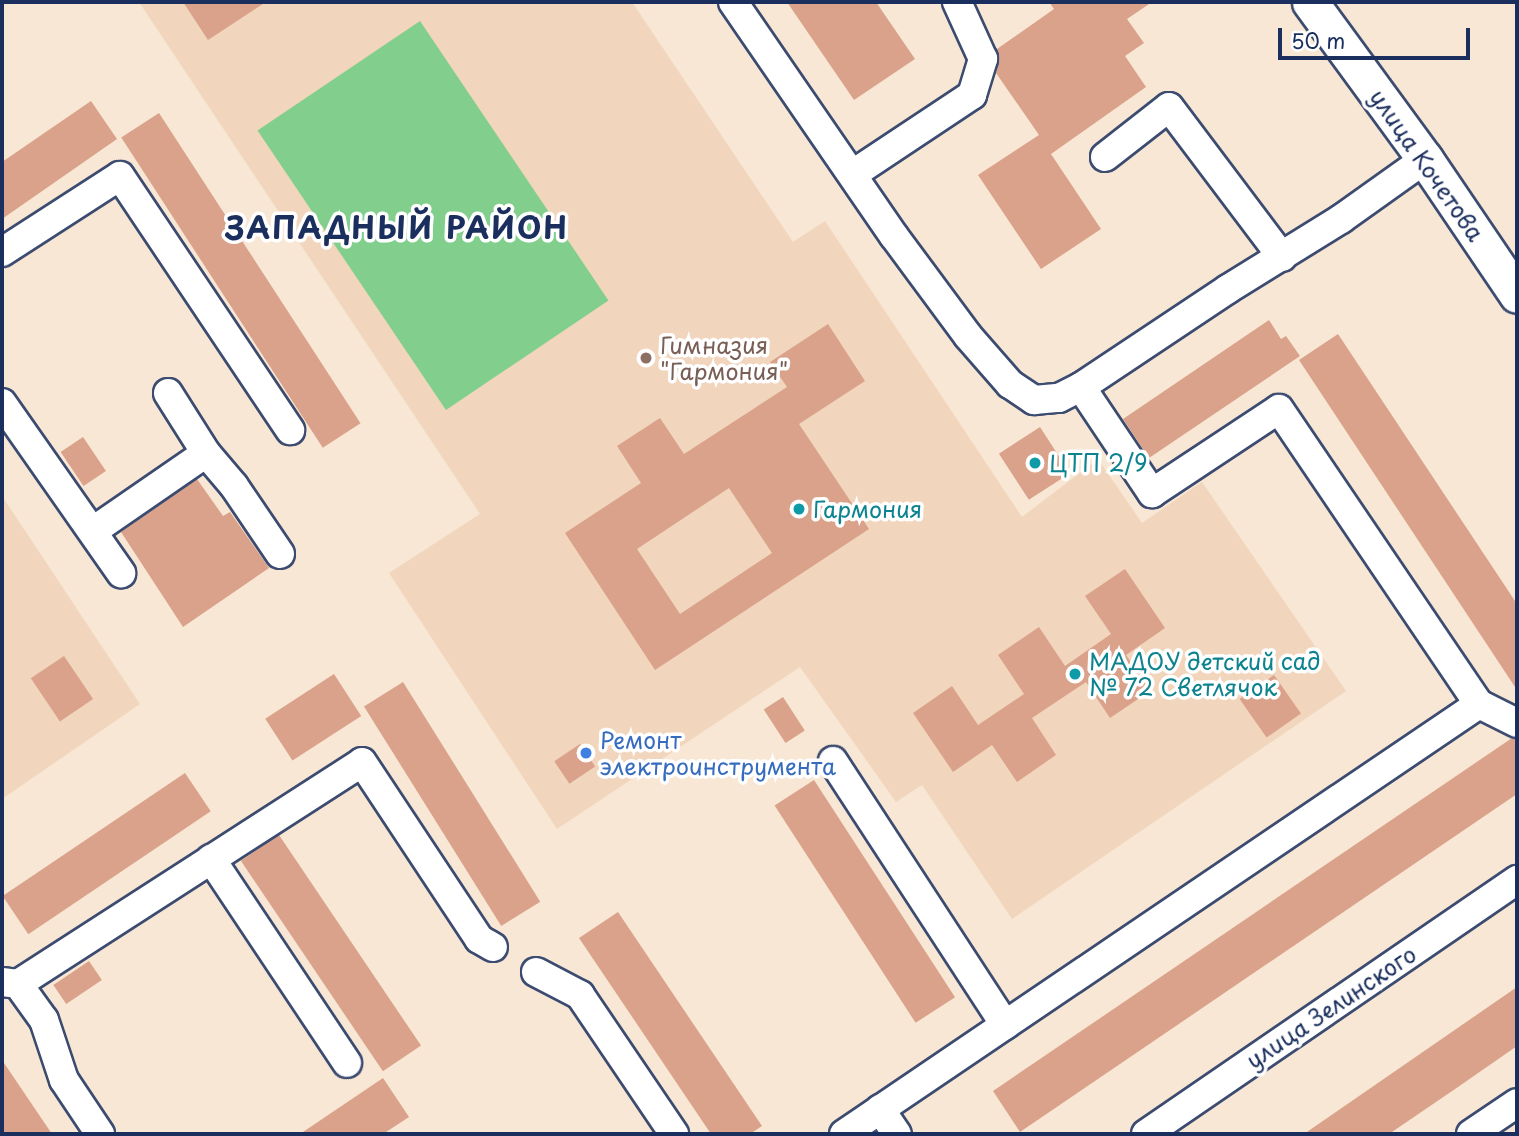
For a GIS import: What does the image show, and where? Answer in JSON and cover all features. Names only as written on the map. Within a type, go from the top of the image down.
[{"type":"main road","name":"улица Кочетова","points":[[1322,6],[1517,295]]},
{"type":"street","points":[[733,2],[894,236],[968,336],[1010,384],[1034,400],[1059,398],[1081,387],[1228,289],[1282,257],[1425,159]]},
{"type":"street","points":[[853,174],[972,94],[983,59],[957,2]]},
{"type":"street","points":[[1105,157],[1169,107],[1282,257]]},
{"type":"street","points":[[2,252],[120,176],[290,430]]},
{"type":"street","points":[[1081,387],[1152,493],[1279,410],[1479,704],[1517,723]]},
{"type":"street","points":[[168,393],[206,453],[234,486],[280,554]]},
{"type":"street","points":[[2,403],[121,573]]},
{"type":"street","points":[[93,531],[206,453]]},
{"type":"street","points":[[844,1134],[1479,704]]},
{"type":"street","points":[[833,761],[1005,1025]]},
{"type":"street","points":[[100,1134],[64,1080],[44,1020],[10,983],[362,762],[479,939],[493,947]]},
{"type":"street","points":[[211,859],[347,1063]]},
{"type":"street","name":"улица Зелинского","points":[[1146,1134],[1182,1124],[1517,880]]},
{"type":"street","points":[[536,972],[580,995],[674,1134]]},
{"type":"street","points":[[1471,1134],[1517,1103]]},
{"type":"street","points":[[880,1109],[897,1134]]},
{"type":"shaded area","name":"Гимназия \"Гармония\"","points":[[139,2],[632,2],[793,242],[825,221],[1022,517],[1098,459],[1142,523],[1202,482],[1346,691],[1012,919],[922,785],[896,802],[800,667],[557,829],[389,573],[480,514]]},
{"type":"shaded area","points":[[2,496],[140,704],[2,799]]},
{"type":"green space","points":[[420,21],[608,300],[446,410],[258,131]]},
{"type":"building","points":[[183,2],[266,2],[208,40]]},
{"type":"building","points":[[787,2],[876,2],[915,59],[854,100]]},
{"type":"building","points":[[1049,2],[1152,2],[1127,19],[1144,43],[1125,56],[1146,87],[1051,154],[1101,229],[1041,269],[978,175],[1039,135],[996,73],[999,63],[997,49],[1054,9]]},
{"type":"building","points":[[91,101],[117,139],[2,219],[2,162]]},
{"type":"building","points":[[159,113],[361,423],[323,448],[121,138]]},
{"type":"building","points":[[1269,320],[1281,339],[1286,336],[1300,356],[1149,458],[1123,419]]},
{"type":"building","name":"Гармония","points":[[828,324],[865,381],[799,424],[869,529],[655,670],[565,533],[641,483],[617,446],[660,418],[684,454],[787,387],[770,362]],"holes":[[[729,488],[772,553],[680,614],[637,549]]]},
{"type":"building","points":[[1338,334],[1517,604],[1517,690],[1299,360]]},
{"type":"building","name":"ЦТП 2/9","points":[[1040,427],[1070,473],[1029,500],[999,454]]},
{"type":"building","points":[[83,437],[106,471],[84,486],[61,452]]},
{"type":"building","points":[[197,479],[223,516],[230,512],[269,568],[183,627],[121,532]]},
{"type":"building","name":"МАДОУ детский сад № 72 Светлячок","points":[[1125,569],[1165,628],[1126,655],[1150,691],[1110,718],[1086,682],[1032,718],[1056,755],[1017,782],[992,745],[953,772],[913,713],[952,686],[978,725],[1024,694],[998,655],[1039,627],[1065,666],[1111,634],[1085,596]]},
{"type":"building","points":[[64,656],[93,699],[60,721],[31,678]]},
{"type":"building","points":[[334,674],[361,716],[292,761],[265,719]]},
{"type":"building","points":[[1274,675],[1301,714],[1267,738],[1240,699]]},
{"type":"building","points":[[403,682],[540,902],[501,926],[364,706]]},
{"type":"building","points":[[783,697],[805,731],[785,743],[764,710]]},
{"type":"building","points":[[1512,738],[1517,740],[1517,794],[1020,1132],[993,1091]]},
{"type":"building","points":[[580,744],[595,766],[569,784],[554,761]]},
{"type":"building","points":[[185,773],[211,811],[28,934],[3,896]]},
{"type":"building","points":[[814,780],[955,997],[916,1023],[775,806]]},
{"type":"building","points":[[279,835],[421,1046],[383,1071],[241,861]]},
{"type":"building","points":[[618,912],[762,1126],[750,1134],[711,1134],[579,938]]},
{"type":"building","points":[[89,961],[102,980],[66,1004],[53,985]]},
{"type":"building","points":[[1517,987],[1517,1046],[1458,1087],[1389,1134],[1304,1134]]},
{"type":"building","points":[[2,1060],[52,1134],[2,1134]]},
{"type":"building","points":[[383,1078],[409,1117],[383,1134],[300,1134]]},
{"type":"place","name":"Гимназия \"Гармония\"","points":[[646,358]]},
{"type":"place","name":"ЦТП 2/9","points":[[1035,463]]},
{"type":"place","name":"Гармония","points":[[799,509]]},
{"type":"place","name":"МАДОУ детский сад № 72 Светлячок","points":[[1075,674]]},
{"type":"place","name":"Ремонт электроинструмента","points":[[586,753]]},
{"type":"district","name":"ЗАПАДНЫЙ РАЙОН","points":[[397,227]]}]
